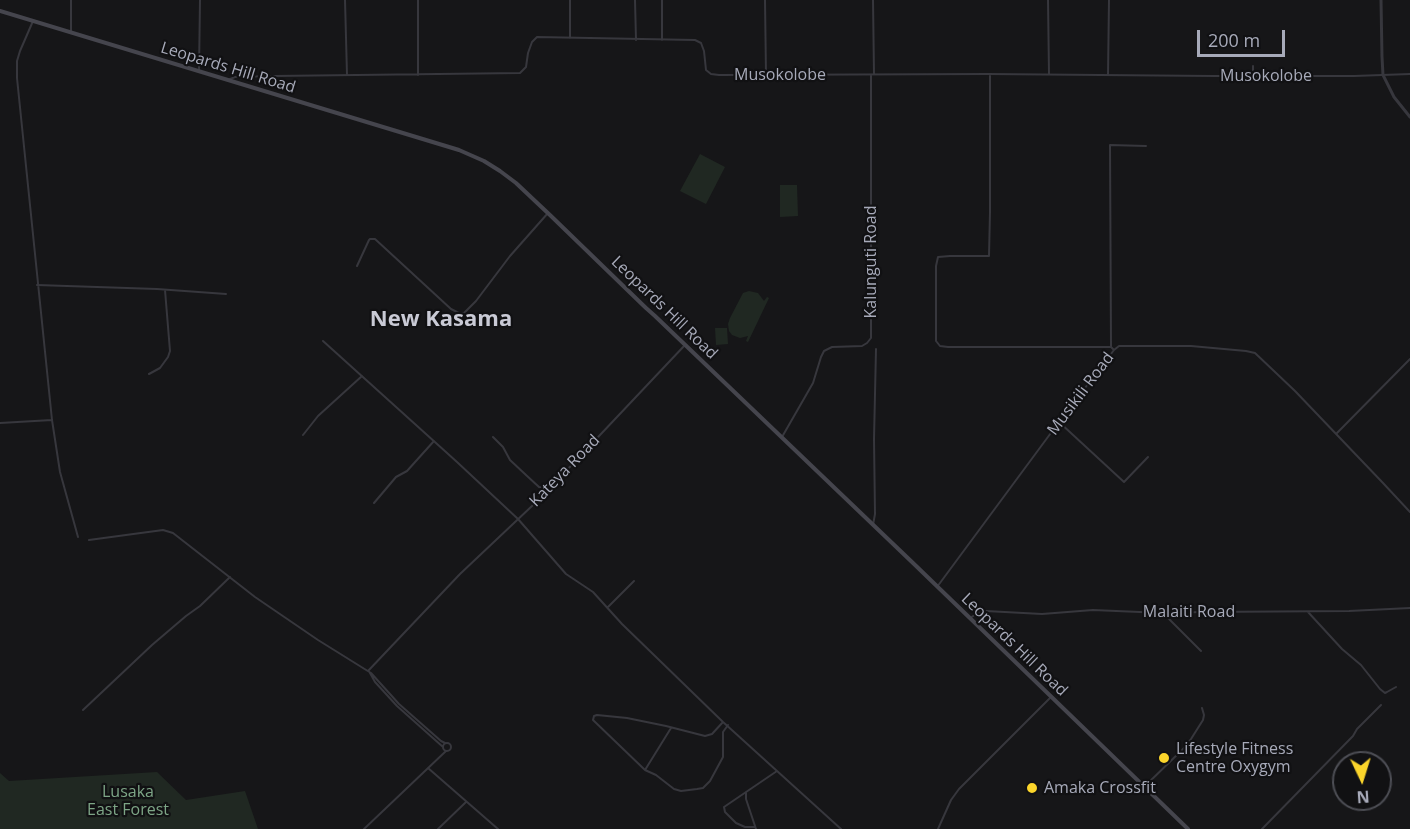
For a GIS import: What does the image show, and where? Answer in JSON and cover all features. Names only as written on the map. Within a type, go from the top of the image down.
[{"type":"main road","name":"Leopards Hill Road","points":[[0,11],[431,141],[484,161],[516,183],[1188,829]]},
{"type":"street","points":[[71,0],[71,33]]},
{"type":"street","points":[[199,71],[200,0]]},
{"type":"street","points":[[345,0],[347,75]]},
{"type":"street","points":[[418,0],[418,75]]},
{"type":"street","points":[[570,0],[570,38]]},
{"type":"street","points":[[635,0],[636,39]]},
{"type":"street","points":[[662,0],[662,40]]},
{"type":"street","points":[[765,0],[766,75]]},
{"type":"street","points":[[872,74],[873,0]]},
{"type":"street","points":[[1048,0],[1049,74]]},
{"type":"street","points":[[1108,75],[1109,0]]},
{"type":"street","points":[[1382,0],[1383,75],[1394,97],[1410,117]]},
{"type":"street","points":[[33,21],[20,51],[16,69],[52,420],[60,472],[78,537]]},
{"type":"street","name":"Musokolobe","points":[[228,80],[238,77],[520,73],[526,67],[533,39],[537,38],[699,41],[704,51],[706,70],[711,74],[1253,76],[1410,74]]},
{"type":"street","points":[[1253,66],[1253,76]]},
{"type":"street","name":"Kalunguti Road","points":[[782,437],[813,383],[824,351],[832,347],[862,346],[871,338],[872,74]]},
{"type":"street","points":[[990,74],[989,256],[938,257],[936,341],[940,346],[1112,348],[1110,145],[1146,146]]},
{"type":"street","points":[[357,266],[370,238],[375,239],[451,309],[464,313],[548,213]]},
{"type":"street","points":[[37,285],[226,294]]},
{"type":"street","points":[[149,374],[160,368],[170,351],[165,290]]},
{"type":"street","points":[[323,341],[458,462],[518,519],[566,574],[588,588],[723,722],[841,829]]},
{"type":"street","name":"Kateya Road","points":[[370,672],[399,637],[548,489],[685,345]]},
{"type":"street","name":"Musikili Road","points":[[937,587],[1112,348],[1119,346],[1167,345],[1251,352],[1265,362],[1410,512]]},
{"type":"street","points":[[873,525],[876,349]]},
{"type":"street","points":[[1336,434],[1410,359]]},
{"type":"street","points":[[303,435],[318,416],[362,376]]},
{"type":"street","points":[[0,423],[52,420]]},
{"type":"street","points":[[1059,422],[1124,482],[1148,458]]},
{"type":"street","points":[[493,437],[503,447],[510,460],[539,487],[548,489]]},
{"type":"street","points":[[374,503],[396,477],[407,471],[434,441]]},
{"type":"street","points":[[89,540],[169,531],[260,600],[370,672],[399,704],[441,741],[449,743],[450,750],[446,751],[364,829]]},
{"type":"street","points":[[83,710],[152,645],[201,606],[230,577]]},
{"type":"street","points":[[608,607],[634,581]]},
{"type":"street","name":"Malaiti Road","points":[[970,618],[986,611],[1042,614],[1093,610],[1163,614],[1410,609]]},
{"type":"street","points":[[1308,612],[1342,649],[1362,665],[1380,689],[1387,693],[1396,687]]},
{"type":"street","points":[[1163,614],[1201,651]]},
{"type":"street","points":[[370,672],[375,682],[398,706],[446,751]]},
{"type":"street","points":[[938,829],[951,800],[959,789],[1051,696]]},
{"type":"street","points":[[1262,829],[1381,705]]},
{"type":"street","points":[[1144,787],[1187,744],[1203,720],[1202,708]]},
{"type":"street","points":[[723,722],[712,734],[705,736],[627,718],[594,716],[593,720],[645,770],[677,790],[688,791],[703,788],[710,782],[722,760],[723,732],[728,725]]},
{"type":"street","points":[[645,770],[671,728]]},
{"type":"street","points":[[443,747],[446,743]]},
{"type":"street","points":[[428,768],[498,829]]},
{"type":"street","points":[[746,792],[755,828],[736,823],[724,809],[725,806],[777,771]]},
{"type":"street","points":[[438,829],[466,801]]},
{"type":"green space","points":[[700,154],[725,167],[706,204],[680,191]]},
{"type":"green space","points":[[780,185],[797,185],[798,216],[780,217]]},
{"type":"green space","points":[[749,291],[758,293],[764,301],[767,297],[769,298],[748,342],[746,341],[748,336],[740,338],[732,335],[728,324],[743,293]]},
{"type":"green space","points":[[715,328],[727,328],[728,344],[716,345]]},
{"type":"green space","name":"Lusaka East Forest","points":[[157,772],[186,800],[245,791],[258,829],[0,829],[0,773],[9,781]]},
{"type":"place","name":"Lifestyle Fitness Centre Oxygym","points":[[1164,758]]},
{"type":"place","name":"Amaka Crossfit","points":[[1032,788]]},
{"type":"district","name":"New Kasama","points":[[441,320]]}]
